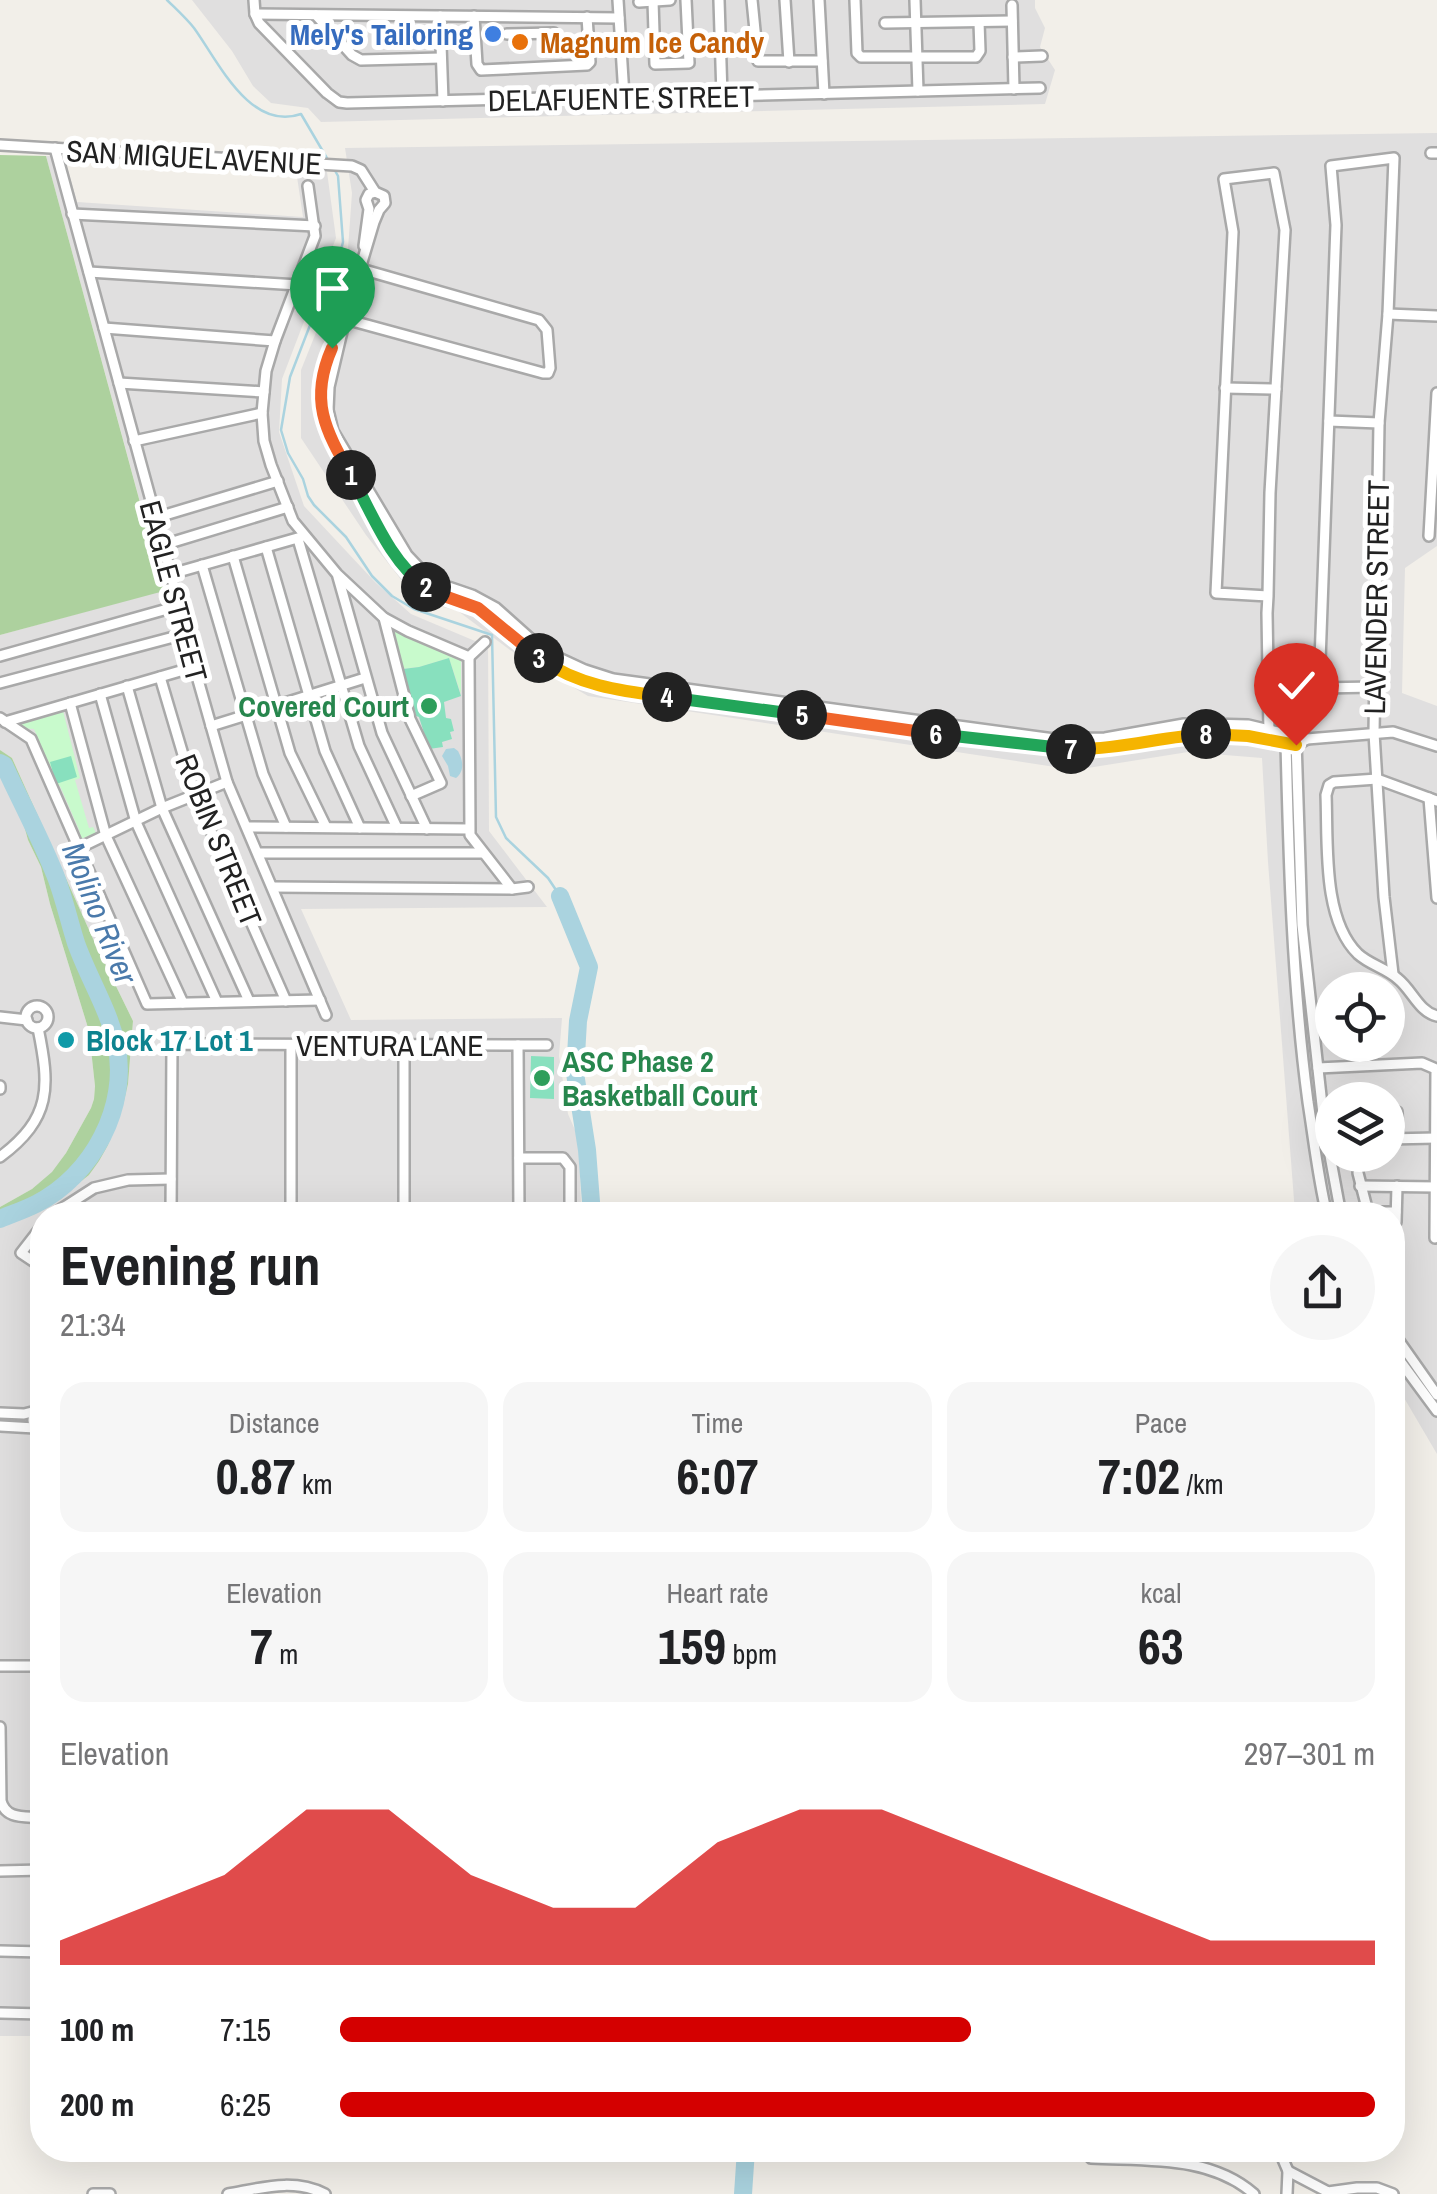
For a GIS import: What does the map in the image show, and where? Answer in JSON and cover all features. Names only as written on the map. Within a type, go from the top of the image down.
[{"type":"street","points":[[254,0],[255,14],[619,18]]},
{"type":"street","points":[[618,0],[624,96]]},
{"type":"street","points":[[639,2],[670,0]]},
{"type":"street","points":[[655,64],[693,64],[686,0]]},
{"type":"street","points":[[720,0],[722,96]]},
{"type":"street","points":[[752,0],[758,61],[822,61]]},
{"type":"street","points":[[785,0],[789,62]]},
{"type":"street","points":[[819,0],[824,94]]},
{"type":"street","points":[[855,0],[858,56],[980,55],[980,22]]},
{"type":"street","points":[[915,0],[918,92]]},
{"type":"street","points":[[653,1],[655,78]]},
{"type":"street","points":[[1012,4],[1014,89]]},
{"type":"street","name":"DELAFUENTE STREET","points":[[255,14],[258,23],[328,93],[339,102],[356,104],[1040,88]]},
{"type":"street","points":[[316,15],[352,56],[361,60],[441,58]]},
{"type":"street","points":[[440,16],[443,101]]},
{"type":"street","points":[[474,16],[477,64],[482,70],[588,65],[587,17]]},
{"type":"street","points":[[506,16],[507,39],[554,33]]},
{"type":"street","points":[[553,17],[556,47]]},
{"type":"street","points":[[885,24],[1012,21]]},
{"type":"street","points":[[1013,56],[1042,56]]},
{"type":"street","name":"SAN MIGUEL AVENUE","points":[[0,145],[56,152],[352,166],[361,170],[375,192],[366,200],[374,210],[361,269]]},
{"type":"street","name":"EAGLE STREET","points":[[56,152],[227,782],[326,1015]]},
{"type":"street","name":"LAVENDER STREET","points":[[1329,421],[1336,225],[1332,166],[1394,158],[1380,423],[1374,733],[1392,972]]},
{"type":"street","points":[[1268,596],[1216,592],[1233,232],[1224,179],[1274,173],[1285,230],[1268,596],[1269,734]]},
{"type":"street","points":[[308,186],[316,226],[266,372],[264,440],[301,537],[359,746],[398,828]]},
{"type":"street","points":[[72,214],[316,226]]},
{"type":"street","points":[[346,318],[543,374],[550,368],[547,330],[539,320],[361,269],[346,318],[326,363],[323,419],[328,436],[392,548],[416,580],[433,592],[478,608],[552,667],[581,681],[610,689],[1054,749],[1106,748],[1205,734],[1269,734],[1291,740],[1392,732],[1437,746]]},
{"type":"street","points":[[89,272],[298,285]]},
{"type":"street","points":[[1388,314],[1437,316]]},
{"type":"street","points":[[104,328],[275,341]]},
{"type":"street","points":[[119,384],[264,392]]},
{"type":"street","points":[[1225,388],[1276,389]]},
{"type":"street","points":[[1429,536],[1434,510],[1437,392]]},
{"type":"street","points":[[134,441],[262,413]]},
{"type":"street","points":[[1375,687],[1319,688],[1329,421],[1380,423]]},
{"type":"street","points":[[155,518],[278,481]]},
{"type":"street","points":[[163,545],[288,507]]},
{"type":"street","points":[[171,574],[301,537]]},
{"type":"street","points":[[301,537],[384,618],[469,657]]},
{"type":"street","points":[[266,547],[328,758],[360,828]]},
{"type":"street","points":[[233,556],[290,753],[326,827]]},
{"type":"street","points":[[202,565],[263,774],[286,827]]},
{"type":"street","points":[[337,574],[382,733],[427,828]]},
{"type":"street","points":[[0,656],[178,606]]},
{"type":"street","points":[[384,618],[410,719],[441,782],[411,796]]},
{"type":"street","points":[[0,683],[185,634]]},
{"type":"street","points":[[484,642],[469,657],[470,829],[472,839],[512,889]]},
{"type":"street","points":[[3,720],[194,667]]},
{"type":"street","name":"ROBIN STREET","points":[[160,677],[195,796],[286,1000]]},
{"type":"street","points":[[211,726],[365,678]]},
{"type":"street","points":[[127,686],[162,808],[249,1002]]},
{"type":"street","points":[[100,694],[136,822],[217,1002]]},
{"type":"street","points":[[70,703],[106,836],[183,1003]]},
{"type":"street","points":[[3,720],[31,740],[146,1004],[320,1000]]},
{"type":"street","points":[[1291,740],[1302,925],[1324,1123],[1339,1202]]},
{"type":"street","points":[[1291,740],[1290,900],[1312,1126],[1324,1202]]},
{"type":"street","points":[[1388,972],[1356,952],[1336,921],[1326,790],[1329,786],[1339,781],[1377,780],[1433,799],[1437,898]]},
{"type":"street","points":[[80,848],[227,782]]},
{"type":"street","points":[[248,826],[470,829]]},
{"type":"street","points":[[259,853],[483,853]]},
{"type":"street","points":[[273,887],[528,887]]},
{"type":"street","points":[[1405,985],[1427,1013],[1437,1016]]},
{"type":"street","points":[[42,1007],[48,1018],[38,1028],[32,1027],[27,1013],[31,1008],[42,1007]]},
{"type":"street","points":[[0,1017],[27,1020]]},
{"type":"street","points":[[0,1157],[28,1133],[44,1100],[46,1076],[38,1028]]},
{"type":"street","name":"VENTURA LANE","points":[[171,1178],[172,1044],[547,1045]]},
{"type":"street","points":[[291,1044],[291,1202]]},
{"type":"street","points":[[404,1045],[404,1202]]},
{"type":"street","points":[[518,1045],[519,1202]]},
{"type":"street","points":[[1318,1068],[1434,1066],[1435,1238]]},
{"type":"street","points":[[1405,1139],[1436,1138]]},
{"type":"street","points":[[519,1158],[563,1158],[570,1167],[570,1202]]},
{"type":"street","points":[[1358,1173],[1365,1202]]},
{"type":"street","points":[[72,1202],[94,1188],[128,1180],[171,1178],[171,1202]]},
{"type":"street","points":[[1360,1186],[1436,1186]]},
{"type":"street","points":[[1396,1202],[1397,1186]]},
{"type":"street","points":[[1405,1349],[1437,1395]]},
{"type":"street","points":[[1405,1368],[1437,1411]]},
{"type":"street","points":[[0,1413],[30,1412]]},
{"type":"street","points":[[0,1426],[30,1430]]},
{"type":"street","points":[[0,1666],[30,1666]]},
{"type":"street","points":[[0,1727],[4,1810],[10,1815],[30,1817]]},
{"type":"street","points":[[0,1871],[30,1870]]},
{"type":"street","points":[[0,1951],[30,1952]]},
{"type":"street","points":[[0,2014],[30,2014]]},
{"type":"street","points":[[1170,2162],[1206,2168],[1240,2182],[1254,2194]]},
{"type":"street","points":[[1284,2162],[1288,2171],[1287,2194]]},
{"type":"street","points":[[1288,2171],[1328,2192],[1377,2188],[1393,2194]]},
{"type":"street","points":[[228,2194],[275,2186],[308,2186],[325,2194]]},
{"type":"street","points":[[94,2194],[110,2194]]},
{"type":"shaded area","points":[[192,0],[1035,0],[1045,28],[1040,47],[1055,70],[1045,104],[321,122],[308,108],[271,103],[253,86],[232,51]]},
{"type":"shaded area","points":[[1437,133],[1437,546],[1405,568],[1402,693],[1437,706],[1437,1454],[1405,1399],[1405,1202],[1294,1202],[1262,758],[1188,752],[1075,770],[588,696],[510,650],[458,611],[417,600],[366,535],[301,438],[301,370],[321,320],[338,303],[347,263],[352,193],[345,148]]},
{"type":"shaded area","points":[[46,156],[64,156],[77,202],[303,217],[296,170],[327,172],[336,238],[282,379],[279,432],[304,506],[376,583],[411,614],[475,641],[488,637],[489,831],[547,907],[301,909],[351,1020],[562,1018],[559,1056],[568,1114],[579,1139],[581,1202],[52,1202],[89,1175],[108,1145],[128,1084],[133,1021],[12,758],[0,750],[0,635],[164,590]]},
{"type":"shaded area","points":[[0,775],[19,807],[41,867],[89,1031],[95,1086],[91,1108],[52,1173],[0,1207]]},
{"type":"shaded area","points":[[30,1216],[30,2036],[0,2036],[0,1227]]},
{"type":"green space","points":[[0,155],[46,156],[164,591],[0,635]]},
{"type":"green space","points":[[387,627],[461,661],[461,694],[449,658],[399,669]]},
{"type":"green space","name":"Covered Court","points":[[449,658],[461,696],[444,702],[446,718],[451,719],[454,731],[450,732],[452,739],[442,742],[443,747],[429,749],[403,669]]},
{"type":"green space","points":[[61,703],[80,778],[75,780],[89,828],[93,827],[96,833],[76,841],[74,837],[80,832],[60,786],[53,787],[42,763],[47,760],[34,729],[21,728],[13,718]]},
{"type":"green space","points":[[0,750],[12,758],[133,1021],[124,1101],[99,1161],[89,1175],[52,1202],[30,1202],[30,1216],[0,1227],[0,1207],[32,1189],[66,1153],[91,1108],[95,1086],[89,1031],[41,867],[19,807],[0,775]]},
{"type":"green space","points":[[71,756],[77,777],[56,784],[50,762]]},
{"type":"green space","name":"ASC Phase 2 Basketball Court","points":[[531,1056],[554,1057],[554,1099],[530,1098]]},
{"type":"water","points":[[454,748],[462,765],[456,778],[450,776],[442,756],[446,749]]},
{"type":"waterway","points":[[167,0],[194,28],[237,90],[266,113],[283,117],[301,114],[328,160]]},
{"type":"waterway","points":[[333,167],[338,176],[343,242],[329,298],[312,320],[290,377],[281,430],[288,453],[314,505],[346,537],[372,576],[392,596],[414,609],[492,635],[496,817],[506,838],[548,878],[560,896]]},
{"type":"waterway","name":"Molino River","points":[[0,763],[56,877],[76,943],[112,1030],[119,1067],[112,1114],[102,1137],[74,1176],[39,1202]]},
{"type":"waterway","points":[[560,896],[589,967],[578,1021],[575,1073],[591,1202]]},
{"type":"waterway","name":"Molino River","points":[[0,1219],[30,1206]]},
{"type":"waterway","points":[[743,2194],[745,2162]]},
{"type":"place","name":"Mely's Tailoring","points":[[493,34]]},
{"type":"place","name":"Magnum Ice Candy","points":[[520,42]]},
{"type":"place","name":"Covered Court","points":[[429,706]]},
{"type":"place","name":"Block 17 Lot 1","points":[[66,1040]]},
{"type":"place","name":"ASC Phase 2 Basketball Court","points":[[542,1078]]},
{"type":"route","points":[[332,348],[322,388],[328,436],[407,570],[433,592],[478,608],[552,667],[581,681],[610,689],[1054,749],[1106,748],[1205,734],[1248,736],[1296,745]]}]
